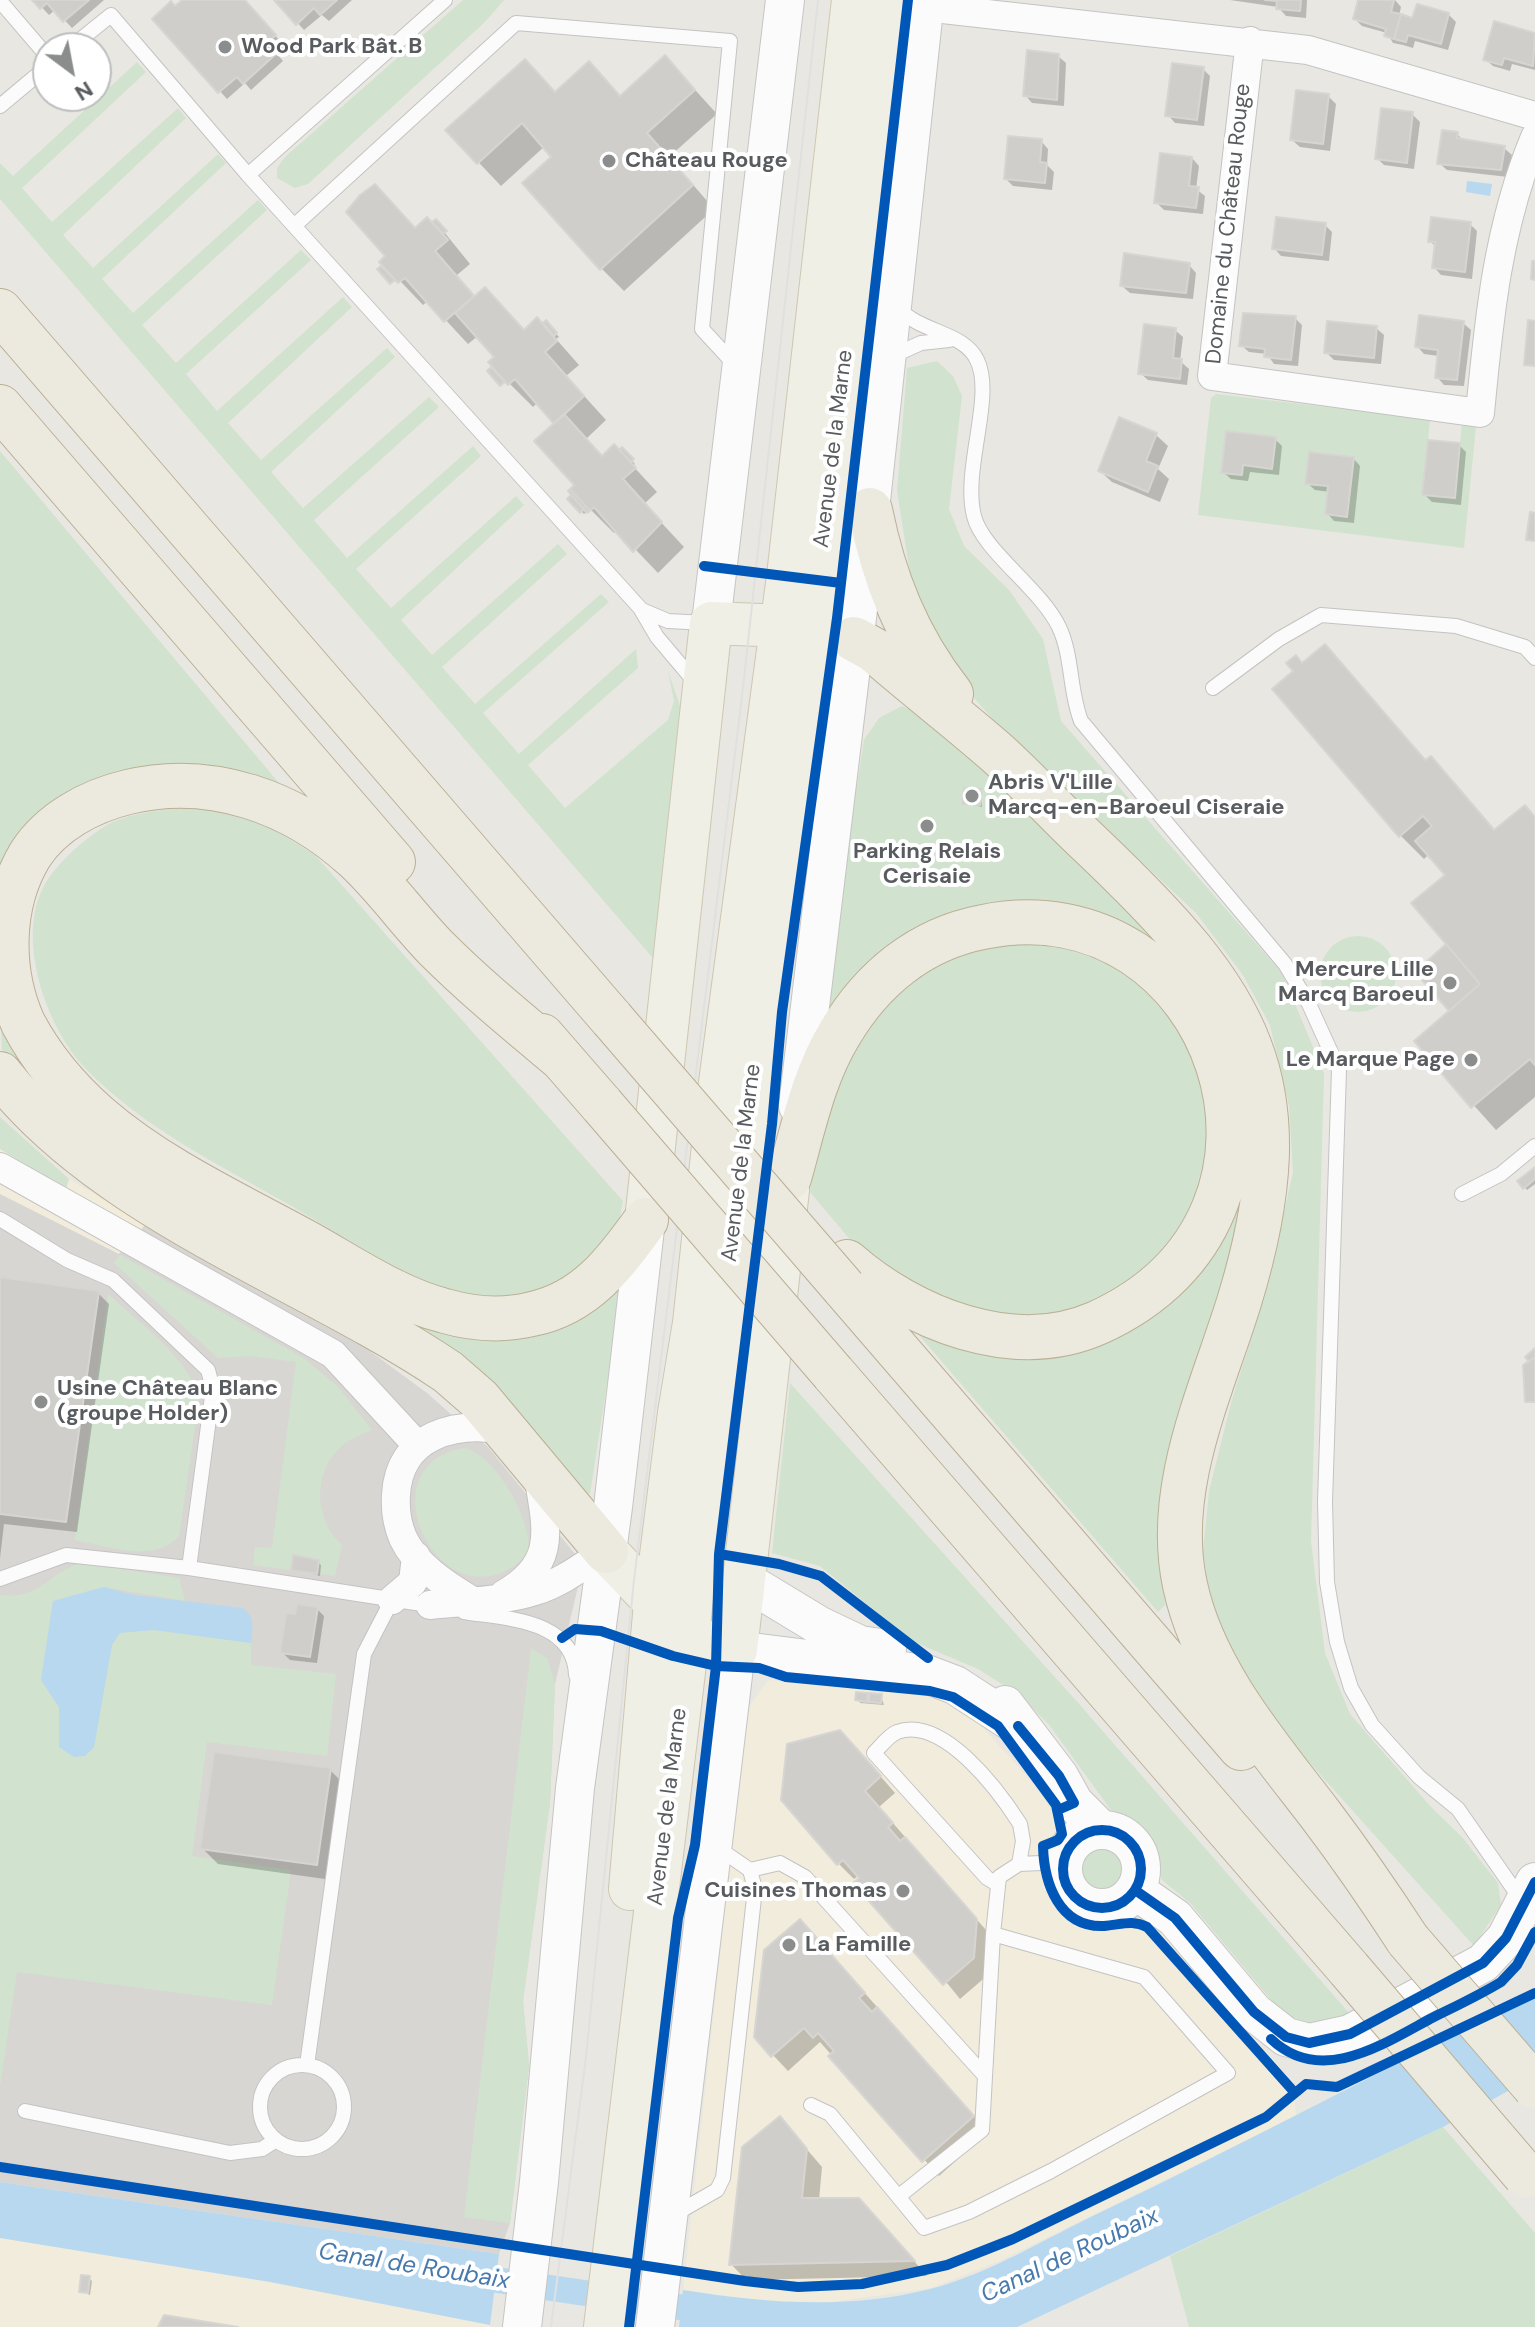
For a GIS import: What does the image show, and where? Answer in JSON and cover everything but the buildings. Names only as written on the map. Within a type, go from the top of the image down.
[{"type":"highway","points":[[0,311],[718,1142],[846,1275],[1535,2087]]},
{"type":"highway","points":[[0,407],[1530,2180]]},
{"type":"highway","points":[[870,510],[887,576],[913,641],[999,755]]},
{"type":"highway","points":[[816,630],[874,650],[999,755],[1180,934],[1227,996],[1253,1054],[1266,1122],[1264,1199],[1246,1276],[1210,1390],[1182,1494],[1179,1530],[1185,1587],[1196,1620],[1230,1689],[1408,1940]]},
{"type":"highway","points":[[562,1059],[467,978],[355,858],[298,818],[240,791],[210,786],[166,786],[117,794],[90,805],[70,816],[34,849],[12,887],[4,929],[6,972],[11,991],[32,1039],[66,1087],[100,1118],[154,1157],[369,1277],[445,1311],[479,1318],[531,1315],[565,1303],[595,1283],[646,1220]]},
{"type":"highway","points":[[789,1178],[807,1112],[839,1035],[883,978],[908,957],[937,940],[964,930],[1023,921],[1081,930],[1125,950],[1151,969],[1179,995],[1197,1020],[1223,1077],[1228,1104],[1227,1170],[1198,1243],[1154,1290],[1123,1311],[1091,1325],[1056,1334],[990,1333],[928,1314],[880,1288],[846,1275]]},
{"type":"highway","points":[[0,1074],[38,1115],[102,1169],[182,1219],[429,1359],[463,1384],[506,1430],[606,1551]]},
{"type":"main road","name":"Avenue de la Marne","points":[[605,2327],[608,2201],[621,1982],[655,1603],[816,630],[823,285],[853,0]]},
{"type":"main road","name":"Avenue de la Marne","points":[[579,2327],[608,2201],[687,1636],[749,1103],[816,630],[912,2]]},
{"type":"main road","points":[[646,1220],[711,623],[816,630]]},
{"type":"main road","name":"Avenue de la Marne","points":[[736,1650],[789,1178]]},
{"type":"main road","points":[[606,1551],[687,1636],[736,1650]]},
{"type":"street","points":[[711,623],[785,0]]},
{"type":"street","points":[[912,2],[1250,41],[1331,55],[1535,116]]},
{"type":"street","name":"Avenue de la Marne","points":[[789,1178],[816,630],[870,510],[892,298],[912,2]]},
{"type":"street","name":"Domaine du Château Rouge","points":[[1250,41],[1212,376],[1485,418],[1496,266],[1508,215],[1535,137]]},
{"type":"street","points":[[0,1167],[333,1354],[417,1445]]},
{"type":"street","points":[[522,2327],[539,2182],[575,1788],[646,1220]]},
{"type":"street","points":[[482,1600],[440,1579],[416,1556],[399,1527],[396,1502],[401,1469],[417,1445],[436,1434],[462,1426],[506,1430]]},
{"type":"street","points":[[482,1600],[525,1580],[544,1553],[545,1526],[537,1468]]},
{"type":"street","points":[[430,1605],[482,1600],[551,1585],[606,1551]]},
{"type":"street","points":[[392,1600],[413,1582],[416,1556]]},
{"type":"street","points":[[744,1580],[820,1626],[860,1645],[928,1658],[968,1675],[1007,1707],[1018,1726],[1059,1776],[1074,1803],[1079,1844],[1069,1891],[1089,1906],[1115,1906],[1135,1890],[1141,1866],[1136,1849],[1125,1837],[1079,1844]]},
{"type":"street","points":[[736,1650],[926,1674],[955,1685],[1018,1726]]},
{"type":"street","name":"Avenue de la Marne","points":[[655,2327],[736,1650]]},
{"type":"street","points":[[1135,1890],[1175,1918],[1254,2012],[1269,2037],[1293,2055],[1328,2061],[1359,2055],[1501,1982],[1517,1965],[1531,1906]]},
{"type":"lane","points":[[248,175],[445,0]]},
{"type":"lane","points":[[0,1],[32,38]]},
{"type":"lane","points":[[90,32],[111,15],[248,175],[640,608],[657,637],[694,680],[703,715]]},
{"type":"lane","points":[[294,226],[516,23],[730,41],[702,329],[739,369]]},
{"type":"lane","points":[[0,106],[32,79]]},
{"type":"lane","points":[[892,298],[908,319],[962,341],[978,360],[983,384],[969,488],[974,520],[1044,602],[1059,627],[1070,661],[1072,698],[1081,721],[1285,964],[1309,1004],[1339,1070],[1325,1502],[1327,1582],[1337,1642],[1351,1688],[1372,1725],[1419,1777],[1458,1809],[1531,1906]]},
{"type":"lane","points":[[886,359],[921,343],[962,341]]},
{"type":"lane","points":[[640,608],[668,621],[711,623]]},
{"type":"lane","points":[[1213,688],[1279,639],[1321,615],[1456,626],[1525,647],[1535,658]]},
{"type":"lane","points":[[1462,1194],[1501,1174],[1535,1146]]},
{"type":"lane","points":[[0,1219],[67,1260],[113,1280],[208,1370],[213,1389],[189,1568]]},
{"type":"lane","points":[[0,1579],[66,1555],[189,1568],[430,1605],[530,1624],[562,1638],[574,1659],[576,1672],[569,1758],[575,1788]]},
{"type":"lane","points":[[307,2065],[364,1654],[392,1600]]},
{"type":"lane","points":[[997,1884],[987,1878],[874,1753],[894,1734],[917,1731],[949,1740],[1020,1824],[1023,1841],[1019,1864]]},
{"type":"lane","points":[[899,2196],[982,2130],[999,1877],[1019,1864],[1079,1844]]},
{"type":"lane","points":[[670,2218],[717,2190],[723,2178],[753,1924],[755,1889],[750,1870],[713,1845]]},
{"type":"lane","points":[[750,1870],[780,1863],[805,1877],[985,2076]]},
{"type":"lane","points":[[811,2105],[830,2114],[924,2228],[969,2212],[1218,2082],[1228,2073],[1144,1977],[993,1934]]},
{"type":"lane","points":[[307,2065],[322,2069],[334,2079],[345,2108],[342,2123],[334,2136],[306,2149],[290,2148],[276,2140],[261,2114],[261,2099],[267,2084],[277,2073],[291,2066],[307,2065]]},
{"type":"lane","points":[[25,2111],[230,2153],[262,2149],[276,2140]]},
{"type":"shaded area","points":[[0,1149],[66,1188],[69,1179],[146,1224],[120,1255],[0,1194]]},
{"type":"shaded area","points":[[0,1194],[119,1254],[146,1224],[352,1338],[427,1393],[488,1447],[575,1554],[580,1578],[555,1684],[550,1803],[523,2001],[529,2066],[510,2223],[499,2254],[0,2182]]},
{"type":"shaded area","points":[[768,1680],[881,1689],[940,1698],[978,1722],[1041,1792],[1058,1823],[1058,1867],[1063,1890],[1075,1907],[1099,1917],[1137,1919],[1158,1929],[1293,2082],[1296,2116],[997,2262],[932,2288],[818,2304],[758,2302],[683,2290],[747,1710]]},
{"type":"shaded area","points":[[0,2226],[490,2325],[490,2327],[0,2327]]},
{"type":"green space","points":[[463,0],[504,0],[485,22],[308,184],[295,188],[277,178],[277,168],[285,157]]},
{"type":"green space","points":[[137,62],[146,72],[112,104],[112,85]]},
{"type":"green space","points":[[178,108],[186,118],[63,235],[93,268],[218,154],[226,163],[102,279],[133,313],[258,200],[267,210],[142,325],[176,363],[301,250],[311,260],[186,374],[217,411],[343,297],[352,307],[228,423],[261,460],[387,348],[395,357],[271,472],[303,508],[429,397],[439,407],[314,520],[347,558],[473,446],[481,456],[356,569],[391,608],[516,496],[524,505],[401,620],[432,655],[558,544],[567,554],[442,667],[475,704],[601,594],[609,602],[483,713],[519,754],[636,649],[638,668],[528,765],[565,808],[668,720],[674,701],[668,671],[681,709],[658,964],[0,199],[0,163],[13,176],[83,112],[103,112],[22,188],[52,222]]},
{"type":"green space","points":[[937,361],[953,376],[962,396],[949,509],[964,546],[1009,590],[1043,639],[1061,721],[1282,973],[1324,1073],[1311,1541],[1325,1653],[1350,1714],[1431,1807],[1462,1837],[1498,1883],[1501,1905],[1474,1946],[1308,1761],[1237,1674],[1210,1601],[1203,1551],[1209,1491],[1231,1403],[1268,1284],[1293,1172],[1289,1106],[1270,1025],[1243,975],[1196,913],[1010,739],[962,684],[918,624],[897,491],[907,368]]},
{"type":"green space","points":[[1216,394],[1430,419],[1423,495],[1455,498],[1462,423],[1476,426],[1464,548],[1198,515],[1211,398]]},
{"type":"green space","points":[[0,451],[289,795],[190,767],[0,872]]},
{"type":"green space","points":[[902,706],[927,718],[1152,926],[1190,976],[1218,1023],[1237,1069],[1247,1115],[1249,1163],[1244,1213],[1232,1267],[1177,1438],[1164,1525],[1165,1605],[1158,1612],[918,1334],[919,1327],[989,1343],[1041,1345],[1085,1338],[1126,1322],[1164,1295],[1196,1263],[1216,1228],[1233,1184],[1240,1134],[1233,1088],[1218,1043],[1195,997],[1161,964],[1117,935],[1074,916],[994,914],[950,926],[914,942],[847,1001],[817,1044],[864,740],[879,718]]},
{"type":"green space","points":[[180,807],[219,811],[251,820],[315,855],[623,1201],[614,1237],[595,1260],[575,1275],[526,1293],[474,1295],[425,1282],[373,1255],[157,1128],[87,1070],[59,1032],[40,983],[34,957],[36,907],[44,886],[55,870],[96,832],[121,819]]},
{"type":"green space","points":[[1358,936],[1372,939],[1385,947],[1393,960],[1396,974],[1393,988],[1385,1001],[1372,1009],[1358,1012],[1344,1009],[1331,1001],[1323,988],[1320,974],[1323,960],[1331,947],[1344,939]]},
{"type":"green space","points":[[1025,943],[1067,949],[1105,962],[1145,989],[1184,1035],[1205,1082],[1213,1128],[1187,1222],[1151,1270],[1104,1301],[1049,1317],[998,1317],[946,1302],[868,1261],[810,1192],[815,1133],[855,1031],[928,968],[974,948]]},
{"type":"green space","points":[[0,1009],[10,1036],[428,1325],[624,1274],[590,1494],[574,1490],[37,1095],[2,1050]]},
{"type":"green space","points":[[0,1117],[69,1179],[66,1189],[0,1149]]},
{"type":"green space","points":[[120,1255],[305,1359],[338,1387],[372,1430],[344,1444],[334,1454],[322,1480],[321,1509],[332,1535],[342,1545],[335,1576],[253,1565],[255,1547],[272,1548],[296,1362],[251,1356],[218,1358],[114,1263]]},
{"type":"green space","points":[[108,1294],[173,1354],[193,1382],[199,1398],[179,1536],[157,1549],[130,1551],[75,1540]]},
{"type":"green space","points":[[790,1383],[1080,1705],[1349,2013],[1313,2026],[1282,2013],[1190,1903],[1162,1880],[1148,1837],[1113,1813],[1050,1726],[1019,1695],[978,1669],[912,1641],[820,1566],[772,1553]]},
{"type":"green space","points":[[465,1448],[477,1454],[500,1477],[525,1524],[529,1553],[498,1574],[469,1575],[444,1562],[425,1539],[416,1511],[418,1483],[434,1461]]},
{"type":"green space","points":[[81,1563],[179,1578],[185,1601],[104,1587],[53,1601],[41,1680],[59,1706],[59,1747],[94,1747],[112,1645],[120,1632],[154,1630],[251,1643],[251,1665],[336,1674],[327,1756],[207,1742],[192,1856],[291,1870],[272,2005],[17,1972],[0,2086],[0,1595],[25,1594]]},
{"type":"green space","points":[[531,1649],[547,1658],[555,1684],[550,1803],[523,2001],[529,2066],[510,2223],[464,2217]]},
{"type":"green space","points":[[1103,1842],[1123,1850],[1131,1870],[1123,1890],[1103,1898],[1083,1890],[1075,1870],[1083,1850]]},
{"type":"green space","points":[[1443,2127],[1535,2233],[1535,2327],[1189,2327],[1170,2256]]},
{"type":"water","points":[[1467,181],[1492,184],[1490,196],[1466,192]]},
{"type":"water","points":[[104,1587],[134,1595],[243,1608],[251,1620],[251,1643],[154,1630],[120,1633],[112,1645],[94,1747],[85,1756],[74,1757],[59,1747],[59,1707],[41,1680],[53,1601]]},
{"type":"water","points":[[1535,1996],[1535,2076],[1443,2127],[1017,2327],[679,2327],[683,2290],[776,2301],[837,2302],[899,2296],[974,2274]]},
{"type":"water","points":[[0,2182],[499,2254],[490,2325],[270,2282],[0,2238]]},
{"type":"waterway","name":"Canal de Roubaix","points":[[463,2275],[713,2312]]},
{"type":"tram line","points":[[551,2327],[586,2057],[634,1580],[743,688],[818,0]]},
{"type":"cycle path","points":[[629,2327],[678,1918],[695,1845],[716,1666],[719,1554],[772,1124],[782,1012],[837,618],[908,0]]},
{"type":"cycle path","points":[[704,566],[841,583]]},
{"type":"cycle path","points":[[719,1554],[779,1564],[821,1576],[928,1658]]},
{"type":"cycle path","points":[[562,1638],[575,1629],[601,1631],[673,1656],[716,1666],[759,1668],[786,1677],[930,1691],[953,1697],[998,1726],[1056,1805],[1062,1834],[1058,1840],[1043,1846],[1044,1860],[1051,1888],[1065,1911],[1088,1925],[1131,1923],[1147,1927],[1295,2093]]},
{"type":"cycle path","points":[[1018,1726],[1059,1776],[1074,1803],[1058,1810]]},
{"type":"cycle path","points":[[1102,1830],[1117,1833],[1130,1841],[1138,1854],[1141,1869],[1138,1884],[1130,1897],[1117,1905],[1102,1908],[1087,1905],[1074,1897],[1066,1884],[1063,1869],[1066,1854],[1074,1841],[1087,1833],[1102,1830]]},
{"type":"cycle path","points":[[1135,1890],[1175,1918],[1254,2012],[1286,2037],[1309,2043],[1350,2034],[1483,1963],[1506,1938],[1535,1882]]},
{"type":"cycle path","points":[[1271,2039],[1290,2053],[1310,2059],[1330,2060],[1372,2049],[1501,1982],[1517,1965],[1535,1932]]},
{"type":"cycle path","points":[[0,2167],[745,2281],[798,2287],[862,2284],[947,2265],[1013,2239],[1266,2117],[1306,2084],[1337,2087],[1535,1993]]},
{"type":"place","name":"Wood Park Bât. B","points":[[225,47]]},
{"type":"place","name":"Château Rouge","points":[[609,161]]},
{"type":"place","name":"Abris V'Lille Marcq-en-Baroeul Ciseraie","points":[[972,796]]},
{"type":"place","name":"Parking Relais Cerisaie","points":[[927,826]]},
{"type":"place","name":"Mercure Lille Marcq Baroeul","points":[[1450,983]]},
{"type":"place","name":"Le Marque Page","points":[[1471,1060]]},
{"type":"place","name":"Usine Château Blanc (groupe Holder)","points":[[41,1402]]},
{"type":"place","name":"Cuisines Thomas","points":[[903,1891]]},
{"type":"place","name":"La Famille","points":[[789,1945]]}]
